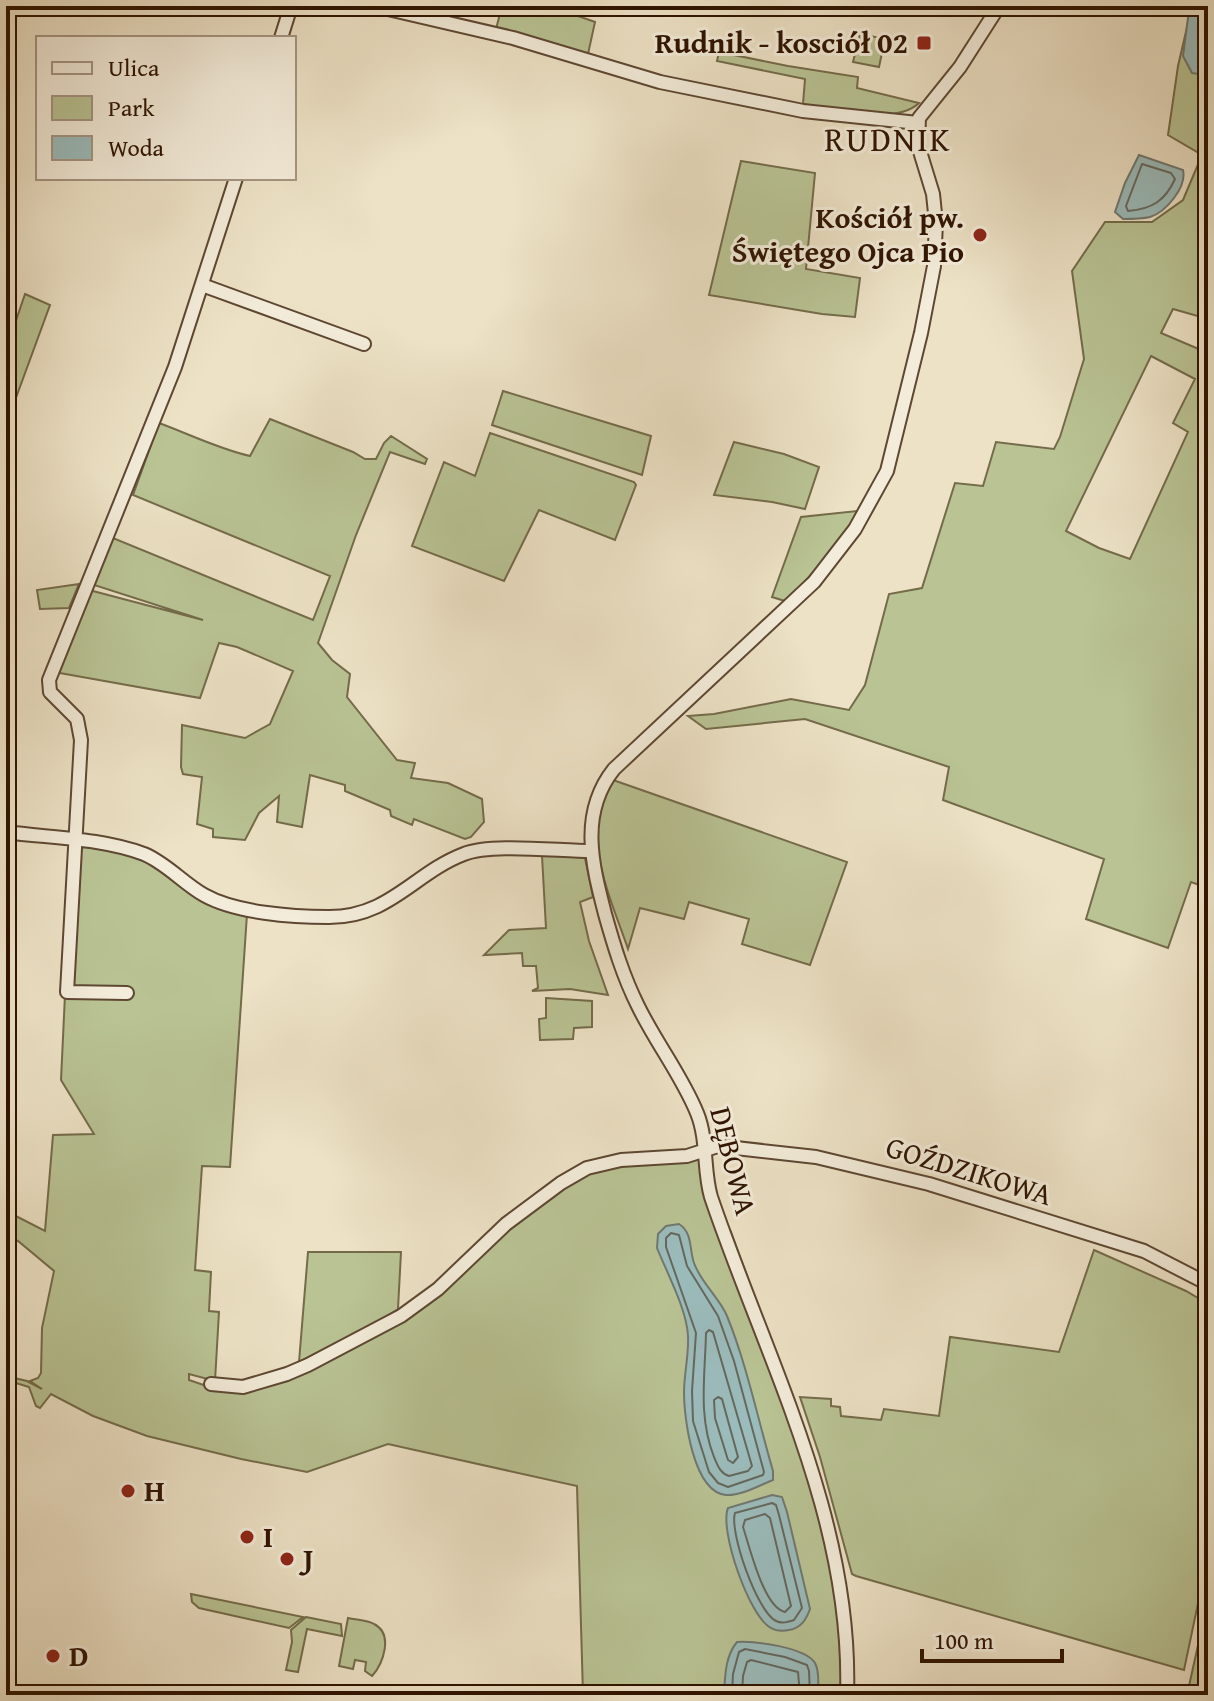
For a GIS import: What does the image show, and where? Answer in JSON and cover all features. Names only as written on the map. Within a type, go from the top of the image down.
[{"type":"street","points":[[282,36],[291,6]]},
{"type":"street","points":[[375,6],[513,38],[670,84],[813,112],[918,123],[923,110],[960,67],[999,6]]},
{"type":"street","name":"DĘBOWA","points":[[847,1695],[840,1589],[818,1491],[711,1197],[697,1112],[625,978],[610,934],[591,851],[592,818],[602,786],[628,753],[822,574],[868,510],[885,476],[921,333],[934,259],[935,207],[918,145],[918,123]]},
{"type":"street","points":[[127,993],[67,992],[81,780],[80,728],[72,711],[50,692],[49,676],[141,457],[180,355],[235,180]]},
{"type":"street","points":[[202,285],[364,344]]},
{"type":"street","points":[[6,832],[111,846],[146,855],[200,892],[224,904],[253,910],[331,917],[357,913],[385,903],[453,859],[473,851],[591,851]]},
{"type":"street","name":"GOŹDZIKOWA","points":[[211,1384],[243,1387],[287,1374],[401,1316],[438,1289],[506,1224],[587,1168],[605,1162],[687,1156],[718,1146],[816,1157],[869,1167],[1130,1246],[1158,1256],[1208,1284]]},
{"type":"green space","points":[[502,6],[550,6],[595,22],[588,54],[496,29]]},
{"type":"green space","points":[[1192,6],[1208,6],[1208,319],[1173,309],[1161,333],[1208,353],[1208,888],[1191,882],[1168,948],[1086,919],[1104,859],[943,800],[949,767],[805,719],[706,729],[688,716],[791,699],[849,710],[865,685],[889,594],[922,588],[955,483],[983,486],[996,442],[1054,449],[1084,359],[1072,271],[1105,222],[1152,222],[1183,200],[1202,155],[1168,135],[1178,66]],"holes":[[[1151,356],[1195,379],[1173,423],[1188,432],[1130,559],[1066,531]]]},
{"type":"green space","points":[[860,34],[885,39],[879,67],[853,62]]},
{"type":"green space","points":[[719,52],[858,77],[857,88],[919,103],[895,114],[880,115],[803,104],[805,79],[717,61]]},
{"type":"green space","points":[[741,161],[815,173],[806,269],[860,278],[855,317],[709,295]]},
{"type":"green space","points":[[25,294],[50,305],[6,425],[6,350]]},
{"type":"green space","points":[[503,391],[651,436],[642,475],[492,425]]},
{"type":"green space","points":[[270,419],[365,459],[376,459],[391,436],[427,459],[425,464],[390,452],[356,535],[318,643],[332,660],[350,674],[347,697],[397,760],[415,763],[411,778],[448,783],[482,799],[484,822],[471,837],[465,839],[414,819],[412,825],[391,816],[390,810],[345,791],[345,785],[310,775],[302,827],[277,822],[279,796],[259,813],[245,840],[213,837],[213,829],[197,824],[202,777],[183,774],[181,767],[182,725],[245,738],[270,724],[293,671],[237,647],[219,643],[200,698],[54,672],[89,590],[203,620],[91,584],[113,538],[313,620],[330,576],[133,495],[159,423],[250,456]]},
{"type":"green space","points":[[490,433],[634,482],[636,485],[615,540],[539,510],[504,581],[412,546],[444,462],[475,476]]},
{"type":"green space","points":[[734,442],[784,454],[819,467],[805,509],[714,495]]},
{"type":"green space","points":[[857,511],[858,514],[815,571],[785,601],[772,597],[801,517]]},
{"type":"green space","points":[[79,584],[69,608],[40,609],[37,590]]},
{"type":"green space","points":[[613,780],[847,862],[810,965],[742,944],[749,919],[689,902],[684,919],[640,908],[628,949],[606,886],[598,843],[598,822],[603,801]]},
{"type":"green space","points":[[72,845],[129,853],[145,859],[247,914],[230,1167],[202,1166],[195,1270],[211,1272],[209,1311],[219,1312],[215,1381],[189,1374],[189,1380],[221,1391],[251,1389],[401,1316],[465,1261],[587,1168],[703,1158],[839,1566],[842,1695],[583,1695],[577,1486],[388,1444],[307,1472],[147,1436],[93,1416],[51,1394],[40,1408],[36,1406],[29,1387],[6,1380],[6,1376],[27,1381],[42,1389],[30,1381],[41,1373],[42,1328],[54,1271],[18,1241],[6,1237],[6,1211],[45,1231],[53,1135],[94,1134],[61,1080]]},
{"type":"green space","points":[[559,854],[585,858],[593,897],[580,902],[589,941],[608,995],[570,989],[532,991],[538,988],[536,966],[523,966],[522,953],[484,955],[509,930],[546,928],[542,856]]},
{"type":"green space","points":[[546,998],[592,1001],[592,1027],[574,1028],[573,1039],[540,1040],[539,1019],[546,1018]]},
{"type":"green space","points":[[1094,1250],[1208,1304],[1208,1556],[1184,1670],[852,1574],[800,1397],[831,1399],[831,1406],[840,1407],[841,1416],[881,1420],[884,1409],[939,1416],[950,1337],[1059,1352]]},
{"type":"green space","points":[[308,1252],[401,1252],[398,1309],[371,1327],[299,1362]]},
{"type":"green space","points":[[191,1594],[303,1617],[289,1628],[199,1608],[192,1602]]},
{"type":"green space","points":[[1208,1600],[1208,1695],[1187,1695]]},
{"type":"green space","points":[[306,1617],[341,1624],[342,1636],[307,1629],[298,1672],[286,1670],[292,1642],[291,1630]]},
{"type":"green space","points":[[348,1618],[371,1623],[384,1635],[383,1657],[372,1676],[365,1671],[366,1662],[355,1660],[353,1669],[339,1666]]},
{"type":"water","points":[[1208,6],[1206,75],[1192,73],[1183,56],[1189,10]]},
{"type":"water","points":[[1139,155],[1183,170],[1182,184],[1174,198],[1156,214],[1147,218],[1123,219],[1115,212]]},
{"type":"water","points":[[679,1224],[689,1237],[697,1270],[724,1309],[734,1335],[773,1471],[773,1480],[738,1494],[726,1495],[715,1491],[706,1481],[698,1468],[689,1435],[684,1392],[687,1326],[657,1248],[658,1234],[666,1226]]},
{"type":"water","points":[[772,1495],[782,1497],[787,1512],[810,1609],[800,1625],[787,1630],[771,1628],[754,1608],[738,1572],[726,1519],[728,1508]]},
{"type":"water","points":[[737,1642],[779,1646],[810,1657],[818,1671],[818,1695],[724,1695],[728,1660]]},
{"type":"waterway","points":[[730,1231],[747,1277]]},
{"type":"place","name":"Rudnik - kosciół 02","points":[[924,43]]},
{"type":"place","name":"Kościół pw. Świętego Ojca Pio","points":[[980,235]]},
{"type":"place","name":"H","points":[[128,1491]]},
{"type":"place","name":"I","points":[[247,1537]]},
{"type":"place","name":"J","points":[[287,1559]]},
{"type":"place","name":"D","points":[[53,1656]]},
{"type":"district","name":"RUDNIK","points":[[888,139]]}]
